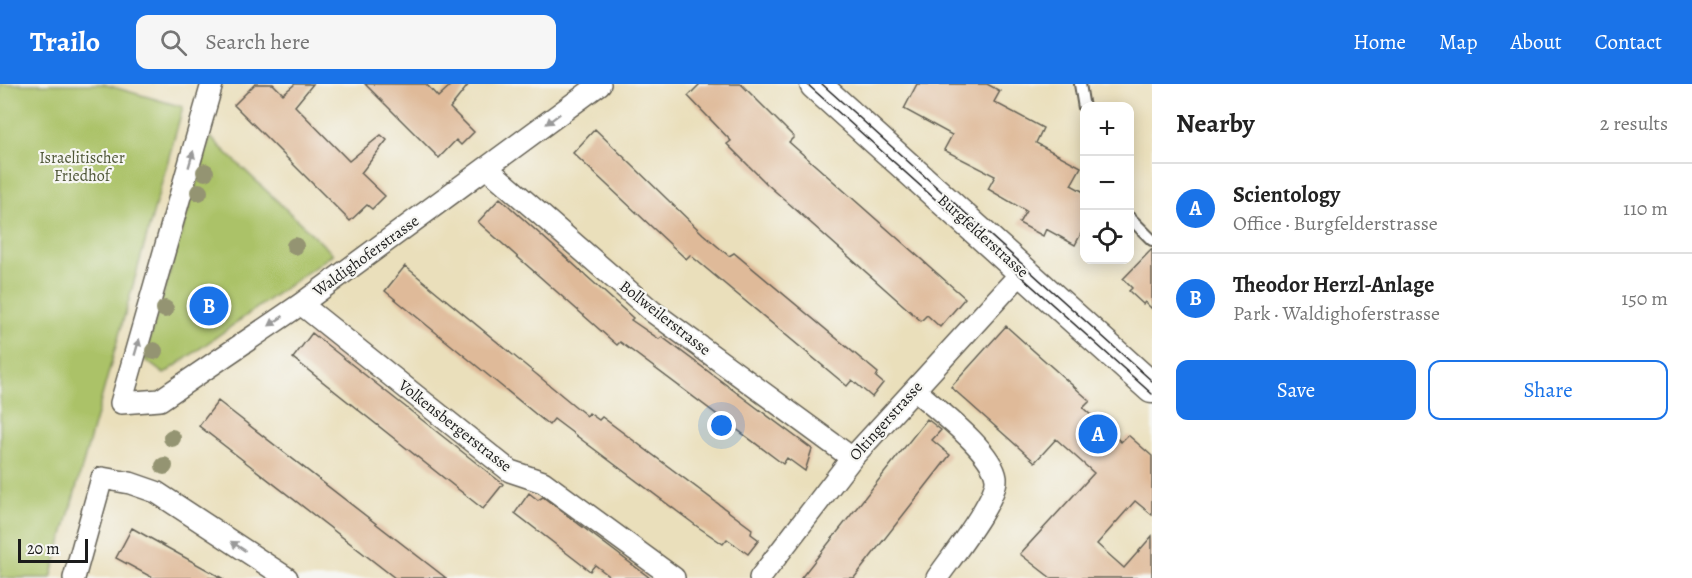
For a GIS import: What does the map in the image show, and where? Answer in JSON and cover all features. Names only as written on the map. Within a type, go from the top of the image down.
[{"type":"main road","name":"Burgfelderstrasse","points":[[815,84],[1152,388]]},
{"type":"street","name":"Waldighoferstrasse","points":[[212,84],[121,403],[160,400],[301,304],[600,84]]},
{"type":"street","name":"Bollweilerstrasse","points":[[487,168],[653,312],[852,458]]},
{"type":"street","name":"Oltingerstrasse","points":[[760,578],[852,458],[1022,272]]},
{"type":"street","name":"Volkensbergerstrasse","points":[[301,304],[510,471],[543,482],[674,578]]},
{"type":"street","points":[[915,390],[986,455],[996,479],[990,502],[937,578]]},
{"type":"street","points":[[74,578],[102,478],[130,483],[156,492],[287,578]]},
{"type":"lane","points":[[1080,84],[1083,102]]},
{"type":"lane","points":[[1134,222],[1152,240]]},
{"type":"green space","name":"Israelitischer Friedhof","points":[[0,84],[103,84],[183,107],[51,578],[0,578]]},
{"type":"green space","points":[[210,137],[333,254],[164,374],[144,359]]},
{"type":"building","points":[[255,84],[273,84],[283,94],[295,84],[313,84],[295,106],[349,161],[381,135],[387,140],[361,173],[385,196],[372,209],[367,205],[350,221],[234,105]]},
{"type":"building","points":[[365,84],[426,84],[438,97],[452,84],[469,84],[450,108],[474,132],[461,145],[456,140],[439,158]]},
{"type":"building","points":[[700,84],[741,84],[794,137],[789,142],[965,298],[940,327],[927,315],[921,321],[767,184],[727,144],[731,141],[688,96]]},
{"type":"building","points":[[917,84],[987,84],[1000,91],[994,102],[1043,128],[1036,143],[1080,166],[1071,185],[1080,190],[1080,236],[1075,245],[1046,229],[1043,236],[1019,223],[1026,211],[988,189],[995,176],[944,150],[952,135],[904,109]]},
{"type":"building","points":[[595,129],[703,234],[729,256],[734,253],[878,373],[876,377],[883,383],[872,397],[852,380],[847,386],[690,255],[686,259],[573,153]]},
{"type":"building","points":[[500,198],[633,318],[631,320],[659,339],[662,337],[812,449],[805,471],[787,458],[783,464],[620,342],[617,345],[478,222]]},
{"type":"building","points":[[1152,249],[1152,309],[1129,291],[1132,288],[1123,279]]},
{"type":"building","points":[[405,266],[587,416],[589,413],[599,420],[602,417],[752,529],[751,534],[759,540],[748,554],[727,539],[723,544],[698,527],[554,419],[549,425],[385,291]]},
{"type":"building","points":[[1006,326],[1090,401],[1083,408],[1121,442],[1128,435],[1152,456],[1152,515],[1135,501],[1097,544],[1124,568],[1152,536],[1152,578],[1051,578],[1020,554],[1094,473],[1056,439],[1035,462],[951,387]]},
{"type":"building","points":[[312,333],[503,484],[483,509],[293,358]]},
{"type":"building","points":[[218,401],[446,578],[395,578],[199,426]]},
{"type":"building","points":[[927,419],[941,430],[932,440],[950,455],[854,578],[801,578]]},
{"type":"building","points":[[529,493],[538,500],[543,497],[650,578],[612,578],[595,565],[590,571],[515,513]]},
{"type":"building","points":[[132,528],[222,578],[153,578],[116,558]]},
{"type":"tram line","points":[[807,84],[1152,394]]},
{"type":"tram line","points":[[822,84],[1152,381]]},
{"type":"place","name":"Theodor Herzl-Anlage","points":[[209,306]]},
{"type":"place","name":"Scientology","points":[[1098,434]]}]
